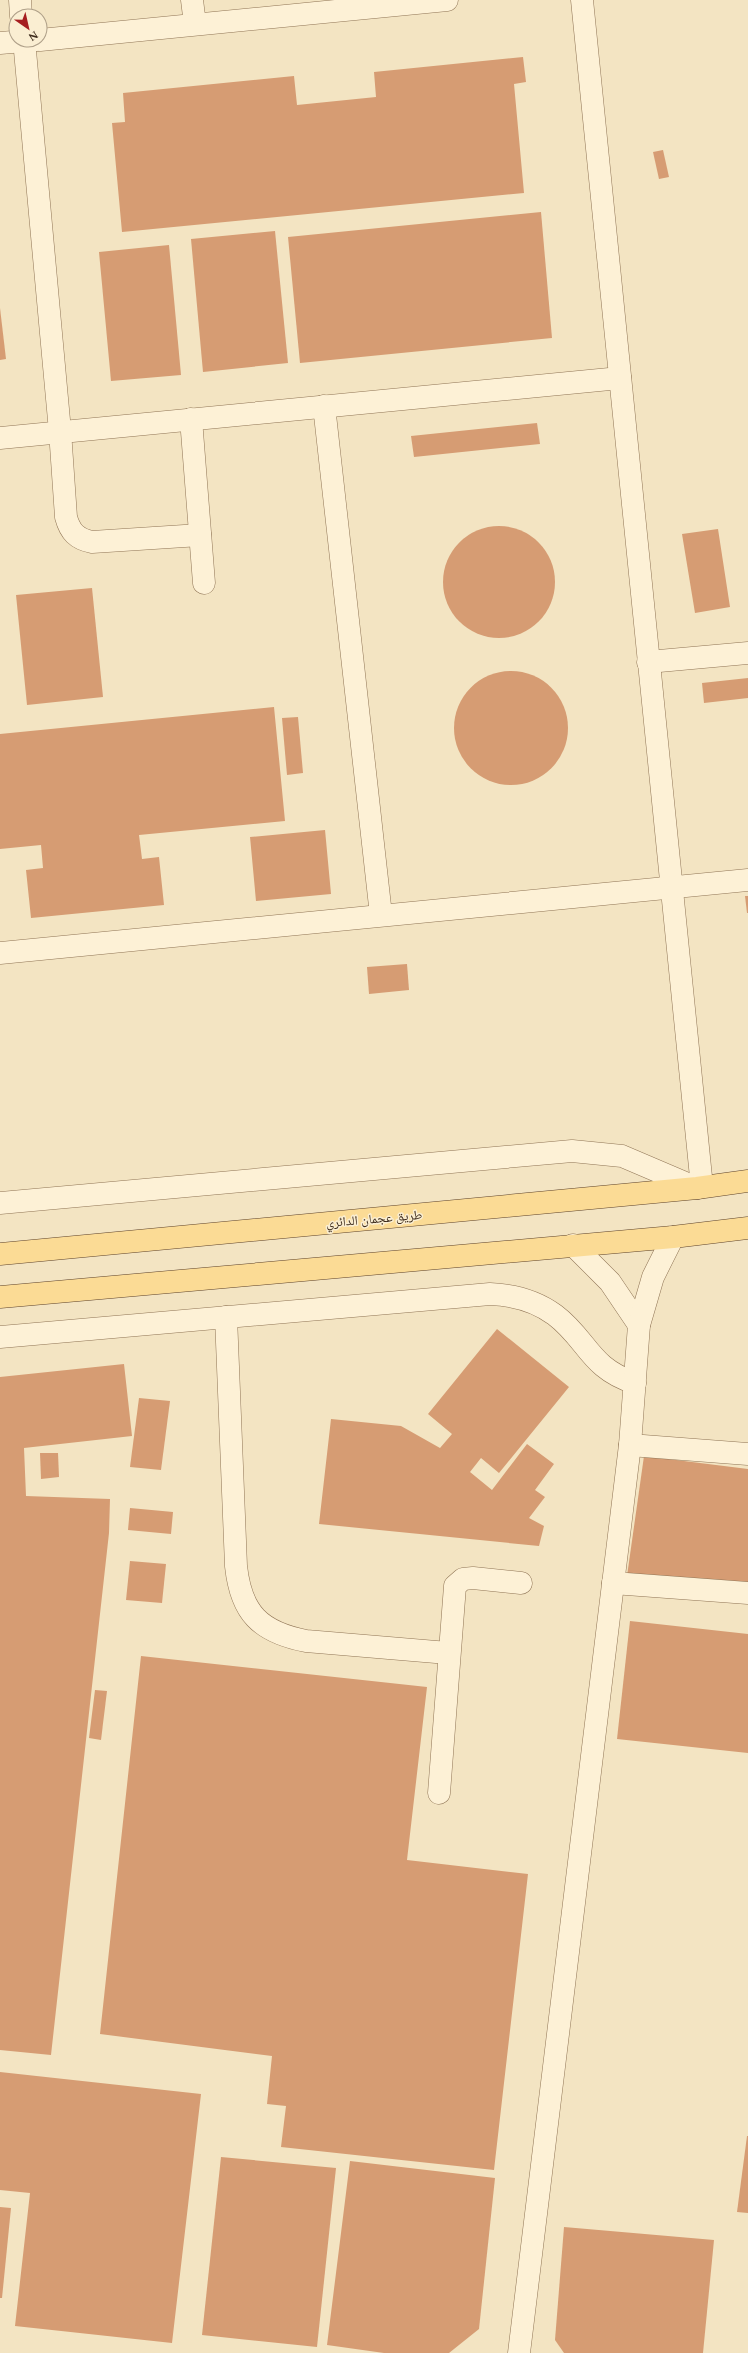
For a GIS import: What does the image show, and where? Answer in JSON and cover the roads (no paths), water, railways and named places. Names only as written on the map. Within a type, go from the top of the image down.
[{"type":"main road","name":"طريق عجمان الدائري","points":[[0,1254],[700,1188],[748,1181]]},
{"type":"main road","points":[[0,1297],[673,1237],[748,1228]]},
{"type":"street","points":[[192,0],[196,24]]},
{"type":"street","points":[[48,38],[196,24],[323,6],[447,0]]},
{"type":"street","points":[[0,1203],[572,1151],[622,1156],[700,1188],[582,0]]},
{"type":"street","points":[[32,48],[66,517],[75,535],[83,540],[92,542],[200,535]]},
{"type":"street","points":[[0,438],[620,378]]},
{"type":"street","points":[[324,406],[381,915]]},
{"type":"street","points":[[191,419],[204,583]]},
{"type":"street","points":[[648,662],[748,653]]},
{"type":"street","points":[[0,953],[748,880]]},
{"type":"street","points":[[519,2353],[630,1445],[639,1326],[653,1277],[673,1237]]},
{"type":"street","points":[[573,1245],[610,1282],[639,1326]]},
{"type":"street","points":[[0,1338],[490,1294],[507,1295],[525,1299],[556,1316],[597,1362],[621,1378],[635,1383]]},
{"type":"street","points":[[226,1317],[236,1566],[239,1588],[248,1609],[264,1626],[284,1637],[306,1641],[448,1653]]},
{"type":"street","points":[[630,1445],[748,1454]]},
{"type":"street","points":[[439,1793],[448,1653],[455,1586],[462,1579],[473,1578],[521,1583]]},
{"type":"street","points":[[613,1583],[748,1593]]}]
